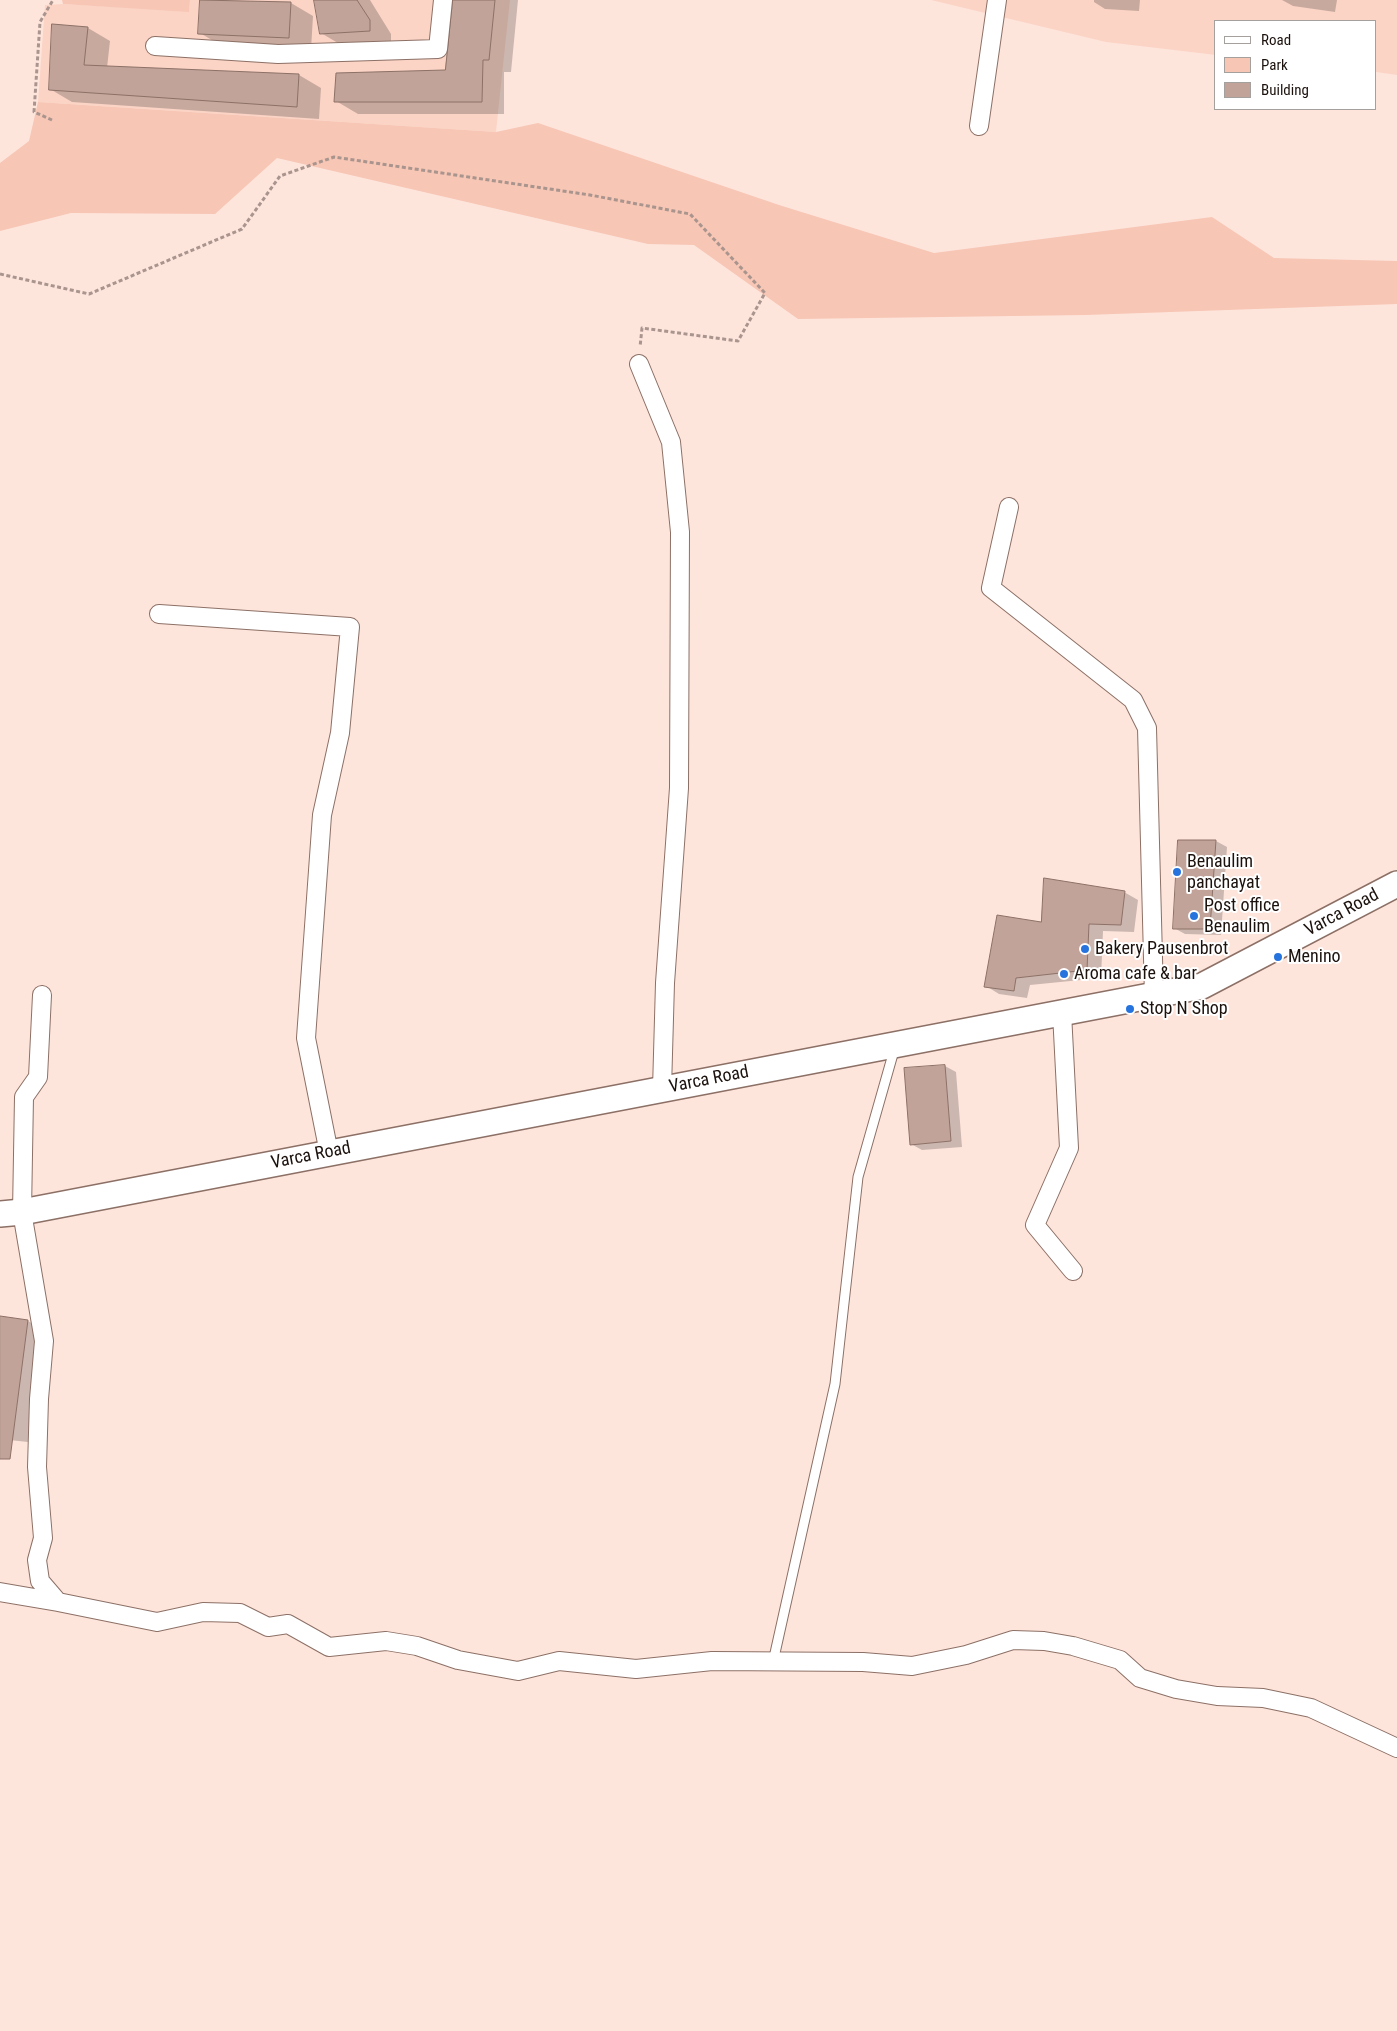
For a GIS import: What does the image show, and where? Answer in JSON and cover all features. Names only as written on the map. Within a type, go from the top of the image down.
[{"type":"main road","name":"Varca Road","points":[[11,1213],[1202,986],[1397,884]]},
{"type":"street","points":[[155,46],[278,54],[438,49],[443,0]]},
{"type":"street","points":[[979,126],[997,0]]},
{"type":"street","points":[[639,364],[671,442],[680,532],[679,788],[665,983],[662,1089]]},
{"type":"street","points":[[1009,507],[991,588],[1133,700],[1147,728],[1154,996]]},
{"type":"street","points":[[159,614],[350,627],[340,732],[322,815],[306,1038],[328,1153]]},
{"type":"street","points":[[42,995],[38,1077],[24,1097],[11,1213],[44,1341],[39,1399],[37,1467],[44,1538],[37,1560],[40,1581],[58,1602]]},
{"type":"street","points":[[1062,1013],[1069,1148],[1035,1225],[1072,1271]]},
{"type":"street","points":[[0,1592],[157,1622],[203,1612],[240,1613],[268,1627],[288,1624],[329,1647],[386,1641],[418,1646],[458,1660],[518,1672],[559,1661],[636,1669],[712,1661],[863,1662],[912,1666],[966,1655],[1013,1640],[1044,1641],[1073,1646],[1120,1660],[1140,1678],[1176,1689],[1217,1696],[1263,1698],[1311,1708],[1397,1748]]},
{"type":"lane","points":[[773,1662],[835,1384],[858,1177],[896,1045]]},
{"type":"path","points":[[52,120],[34,112],[40,22],[53,0]]},
{"type":"path","points":[[0,274],[89,294],[242,229],[280,176],[334,157],[590,194],[690,214],[764,293],[738,341],[642,328],[639,364]]},
{"type":"shaded area","points":[[190,0],[510,0],[496,132],[38,102],[45,5],[63,4],[189,11]]},
{"type":"shaded area","points":[[931,0],[1397,0],[1397,75],[1377,72],[1377,20],[1214,20],[1214,55],[1106,42]]},
{"type":"green space","points":[[62,0],[190,0],[189,12],[63,4]]},
{"type":"green space","points":[[38,102],[496,132],[538,123],[779,205],[934,253],[1212,217],[1274,258],[1397,261],[1397,304],[1086,315],[798,319],[694,245],[648,244],[277,158],[215,214],[71,213],[0,231],[0,163],[29,141]]},
{"type":"building","points":[[200,0],[291,2],[289,38],[198,34]]},
{"type":"building","points":[[314,0],[357,0],[370,20],[370,31],[320,34]]},
{"type":"building","points":[[453,0],[495,0],[489,60],[483,60],[482,102],[334,102],[336,73],[445,70]]},
{"type":"building","points":[[52,24],[88,27],[84,65],[299,74],[297,107],[49,90]]},
{"type":"building","points":[[1178,840],[1216,840],[1210,929],[1173,929]]},
{"type":"building","points":[[1044,878],[1125,891],[1121,925],[1089,924],[1087,970],[1016,978],[1014,991],[984,987],[997,915],[1041,922]]},
{"type":"building","points":[[945,1065],[951,1141],[910,1145],[904,1068]]},
{"type":"building","points":[[0,1316],[28,1320],[10,1459],[0,1459]]},
{"type":"place","name":"Benaulim panchayat","points":[[1177,872]]},
{"type":"place","name":"Post office Benaulim","points":[[1194,916]]},
{"type":"place","name":"Bakery Pausenbrot","points":[[1085,949]]},
{"type":"place","name":"Menino","points":[[1278,957]]},
{"type":"place","name":"Aroma cafe & bar","points":[[1064,974]]},
{"type":"place","name":"Stop N Shop","points":[[1130,1009]]}]
